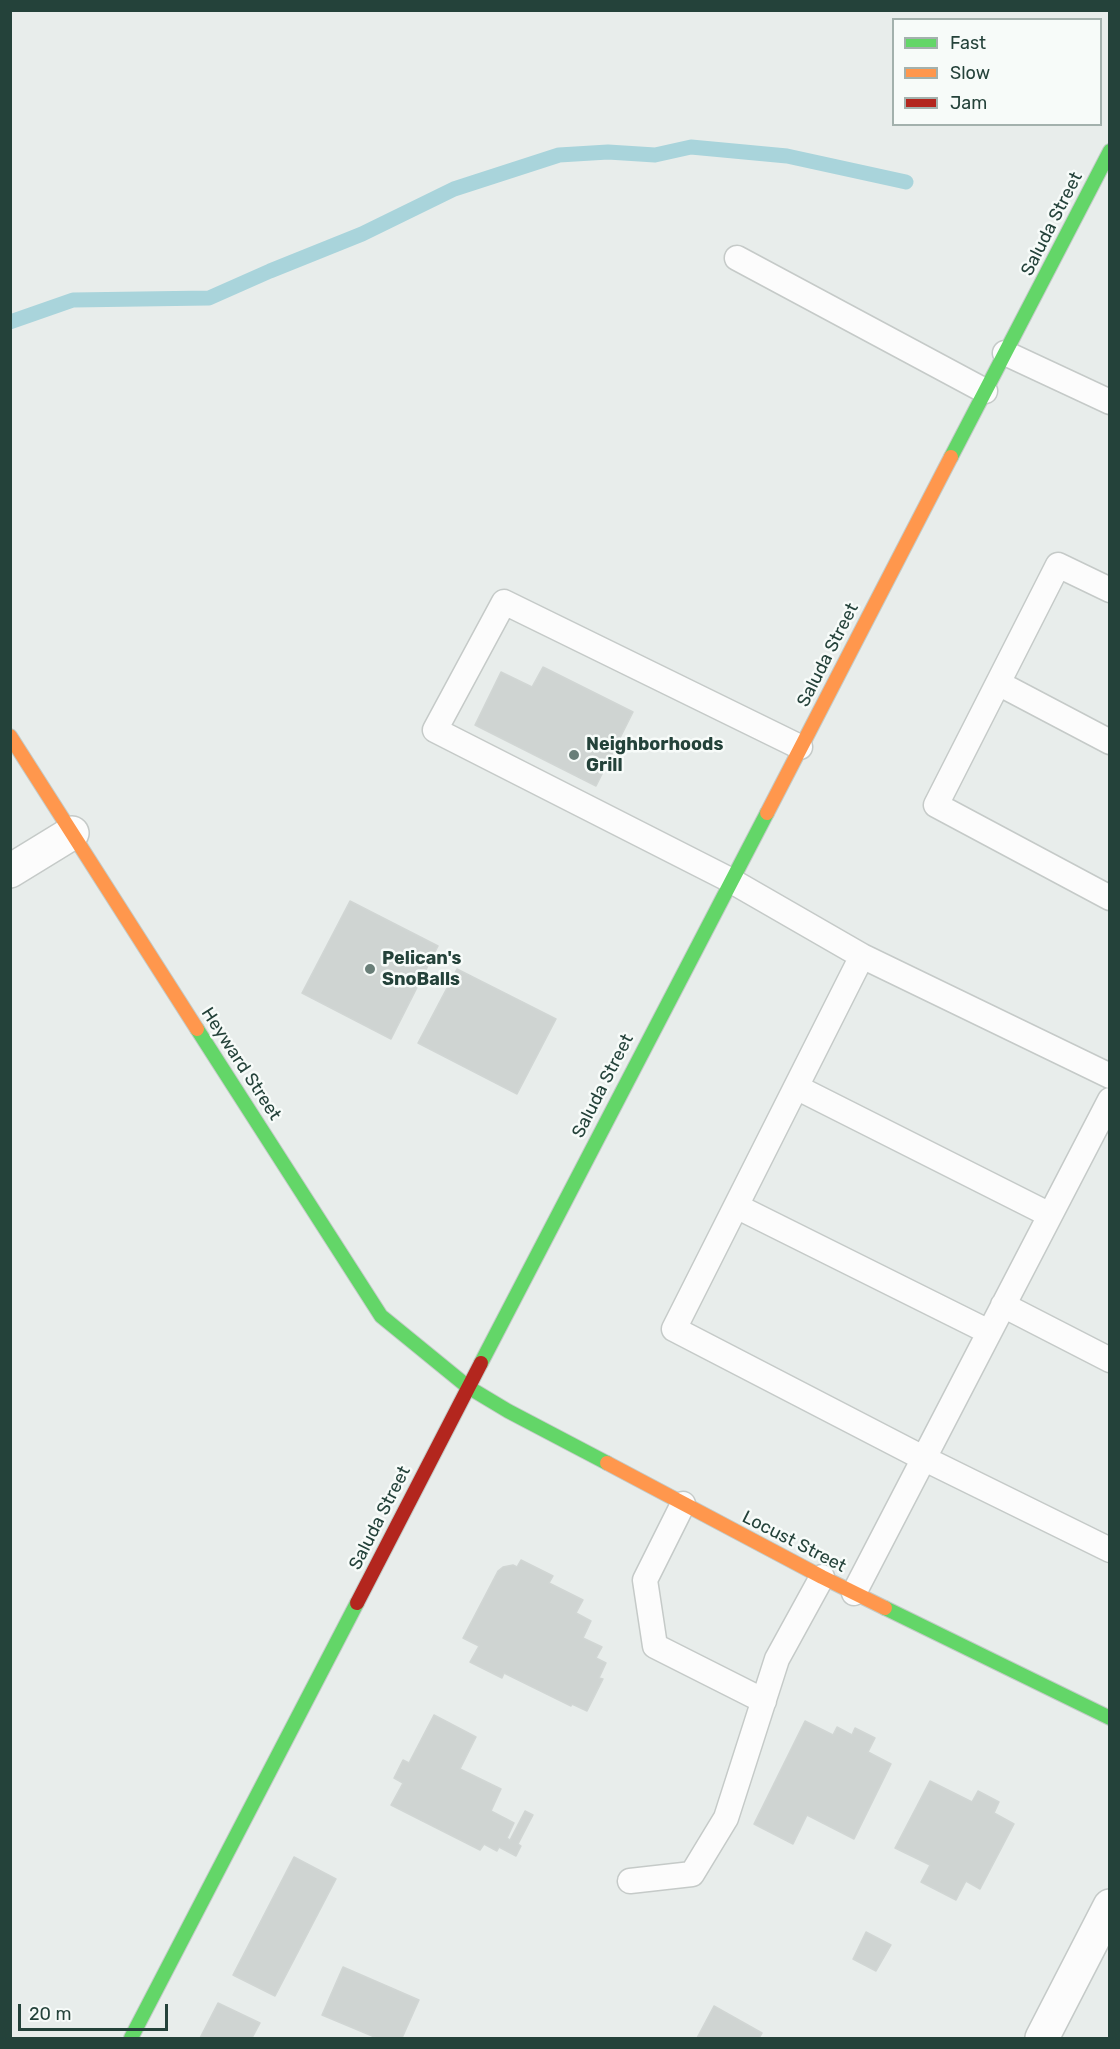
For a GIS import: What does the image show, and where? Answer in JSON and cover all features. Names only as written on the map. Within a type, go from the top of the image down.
[{"type":"main road","name":"Saluda Street","points":[[131,2038],[1110,151]]},
{"type":"main road","name":"Heyward Street","points":[[10,736],[381,1316],[468,1387]]},
{"type":"main road","name":"Locust Street","points":[[468,1387],[508,1411],[822,1577],[1110,1719]]},
{"type":"street","points":[[10,871],[72,832]]},
{"type":"street","points":[[1042,2038],[1110,1906]]},
{"type":"lane","points":[[737,258],[985,391]]},
{"type":"lane","points":[[1005,353],[1110,402]]},
{"type":"lane","points":[[1110,590],[1058,565],[936,805],[1110,898]]},
{"type":"lane","points":[[800,747],[504,602],[435,730],[730,880],[862,956],[1110,1076]]},
{"type":"lane","points":[[999,683],[1110,742]]},
{"type":"lane","points":[[862,956],[674,1329],[923,1458],[1110,1550]]},
{"type":"lane","points":[[796,1087],[1050,1215]]},
{"type":"lane","points":[[854,1593],[1110,1100]]},
{"type":"lane","points":[[736,1206],[989,1332]]},
{"type":"lane","points":[[1003,1305],[1110,1360]]},
{"type":"lane","points":[[683,1504],[645,1580],[655,1646],[764,1701]]},
{"type":"lane","points":[[630,1881],[692,1874],[726,1818],[777,1659],[822,1577]]},
{"type":"building","name":"Neighborhoods Grill","points":[[543,667],[633,712],[596,786],[475,725],[501,672],[532,687]]},
{"type":"building","name":"Pelican's SnoBalls","points":[[350,901],[438,946],[391,1039],[302,993]]},
{"type":"building","points":[[457,969],[556,1019],[517,1094],[418,1043]]},
{"type":"building","points":[[521,1560],[553,1576],[549,1583],[583,1600],[576,1613],[591,1621],[583,1638],[602,1647],[596,1658],[606,1663],[599,1678],[603,1679],[587,1711],[572,1704],[571,1706],[504,1673],[502,1678],[470,1662],[479,1646],[463,1638],[498,1571],[503,1567],[513,1565],[517,1567]]},
{"type":"building","points":[[434,1715],[476,1737],[460,1769],[501,1789],[491,1811],[514,1823],[507,1838],[510,1840],[525,1811],[533,1815],[518,1844],[521,1846],[516,1856],[499,1847],[497,1851],[484,1844],[480,1850],[391,1805],[403,1783],[394,1778],[403,1760],[409,1763]]},
{"type":"building","points":[[805,1721],[833,1735],[837,1727],[852,1735],[855,1728],[875,1738],[868,1752],[891,1764],[854,1839],[807,1815],[793,1844],[754,1824]]},
{"type":"building","points":[[930,1781],[972,1802],[978,1791],[999,1802],[994,1813],[1014,1824],[980,1889],[966,1881],[956,1900],[921,1882],[930,1865],[895,1848]]},
{"type":"building","points":[[294,1857],[336,1879],[275,1996],[233,1975]]},
{"type":"building","points":[[866,1932],[891,1945],[876,1971],[853,1959]]},
{"type":"building","points":[[343,1967],[419,2000],[402,2038],[377,2038],[322,2015]]},
{"type":"building","points":[[218,2003],[260,2023],[252,2038],[200,2038]]},
{"type":"building","points":[[714,2006],[762,2033],[759,2038],[697,2038]]},
{"type":"waterway","points":[[10,322],[73,300],[209,298],[362,234],[454,189],[559,155],[608,152],[655,155],[691,147],[787,156],[906,182]]},
{"type":"traffic: fast","points":[[951,457],[1110,151]]},
{"type":"traffic: fast","points":[[481,1363],[767,813]]},
{"type":"traffic: fast","points":[[197,1029],[381,1316],[468,1387],[508,1411],[607,1463]]},
{"type":"traffic: fast","points":[[131,2038],[357,1603]]},
{"type":"traffic: fast","points":[[885,1608],[1110,1718]]},
{"type":"traffic: slow","points":[[767,813],[951,457]]},
{"type":"traffic: slow","points":[[10,736],[197,1029]]},
{"type":"traffic: slow","points":[[607,1463],[885,1608]]},
{"type":"traffic: jam","points":[[357,1603],[481,1363]]},
{"type":"place","name":"Neighborhoods Grill","points":[[574,755]]},
{"type":"place","name":"Pelican's SnoBalls","points":[[370,969]]}]
